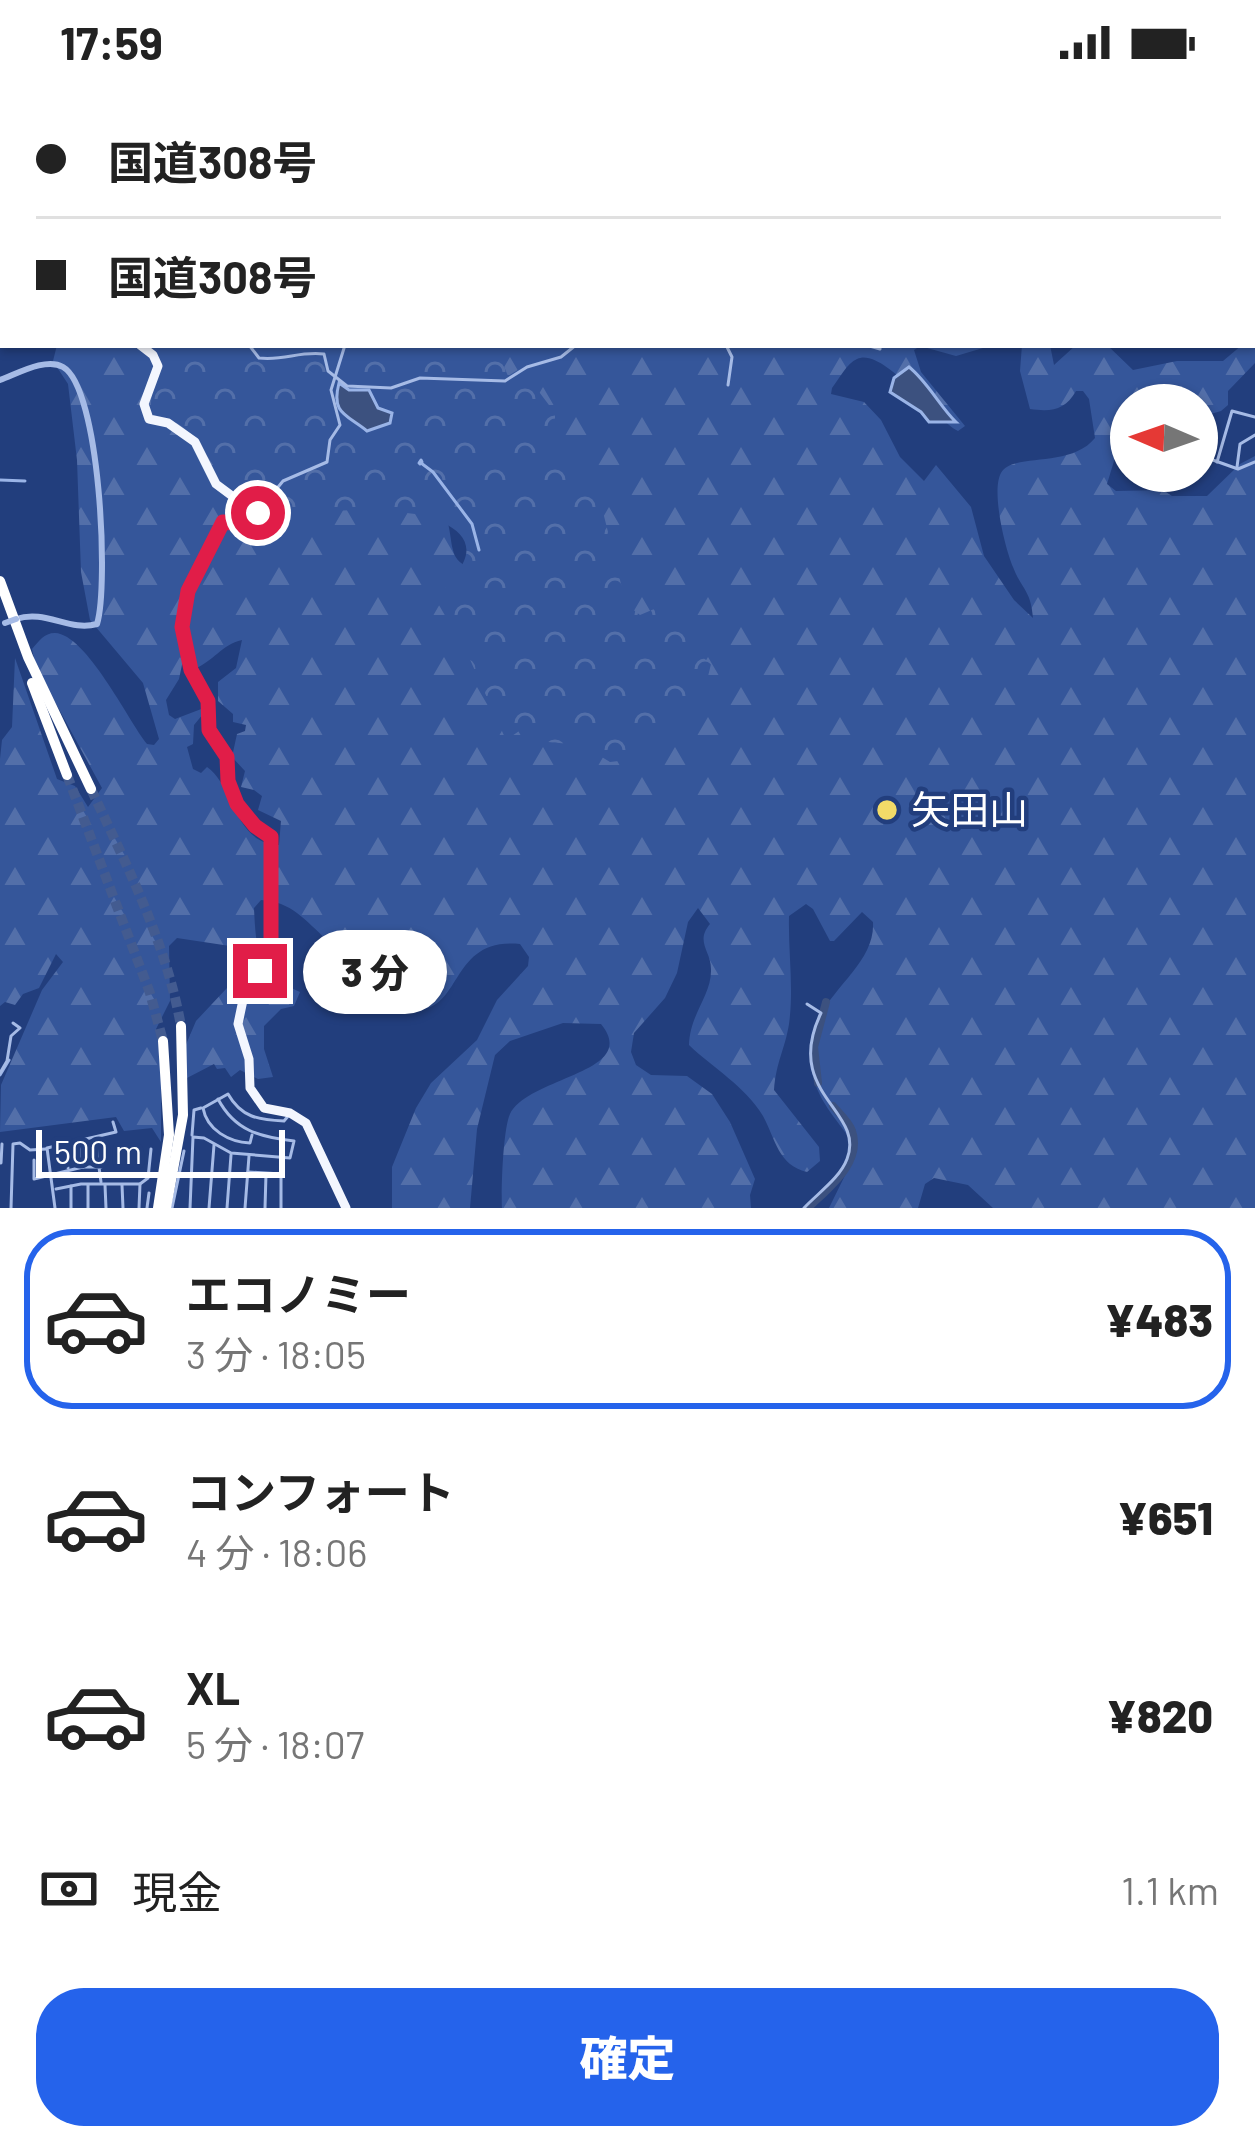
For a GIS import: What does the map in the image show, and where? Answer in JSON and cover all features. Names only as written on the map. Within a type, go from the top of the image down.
[{"type":"highway","points":[[144,348],[158,366],[144,404],[149,418],[169,423],[195,442],[215,484],[255,513],[246,523],[221,525],[188,591],[182,627],[191,670],[208,701],[209,730],[227,757],[228,781],[237,804],[271,837],[270,947],[243,1000],[238,1024],[248,1056],[248,1081],[264,1108],[290,1113],[306,1123],[346,1208]]},
{"type":"highway","points":[[0,580],[28,657],[91,789]]},
{"type":"highway","points":[[0,596],[67,775]]},
{"type":"highway","points":[[165,1208],[183,1115],[181,1027]]},
{"type":"highway","points":[[164,1041],[169,1135],[165,1208]]},
{"type":"street","points":[[252,348],[259,358],[284,359],[304,351],[324,355],[328,371],[347,386],[358,388],[391,388],[420,377],[505,381],[572,348]]},
{"type":"street","points":[[255,513],[261,512],[283,481],[327,461],[330,440],[340,425],[331,390],[344,348]]},
{"type":"street","points":[[728,348],[732,357],[728,385]]},
{"type":"street","points":[[0,380],[49,364],[66,368],[74,376],[93,432],[100,520],[97,624],[81,626],[33,613],[2,624]]},
{"type":"street","points":[[1218,459],[1232,411],[1255,417]]},
{"type":"street","points":[[1238,469],[1240,444],[1255,435]]},
{"type":"street","points":[[1218,462],[1238,469],[1255,461]]},
{"type":"street","points":[[804,1208],[841,1171],[849,1155],[850,1131],[814,1077],[810,1049],[821,1013],[807,1004]]},
{"type":"street","points":[[0,1073],[11,1036],[20,1028],[13,1023]]},
{"type":"street","points":[[190,1208],[194,1110],[228,1094],[241,1111],[256,1119],[284,1121],[290,1113]]},
{"type":"street","points":[[194,1138],[231,1153],[290,1158],[294,1142],[252,1133],[228,1118],[218,1100]]},
{"type":"street","points":[[203,1108],[210,1127],[237,1142],[250,1143],[252,1133]]},
{"type":"street","points":[[11,1206],[16,1142],[30,1150],[46,1149],[116,1132],[113,1122]]},
{"type":"street","points":[[94,1136],[106,1208]]},
{"type":"street","points":[[78,1141],[83,1167]]},
{"type":"street","points":[[209,1208],[214,1143]]},
{"type":"street","points":[[2,1144],[1,1163],[12,1163]]},
{"type":"street","points":[[62,1144],[68,1170]]},
{"type":"street","points":[[46,1149],[55,1208]]},
{"type":"street","points":[[55,1190],[88,1184],[140,1184],[148,1178],[151,1149]]},
{"type":"street","points":[[165,1208],[184,1150]]},
{"type":"street","points":[[227,1208],[231,1153]]},
{"type":"street","points":[[245,1208],[249,1154]]},
{"type":"street","points":[[34,1160],[34,1179],[101,1167]]},
{"type":"street","points":[[248,1172],[281,1174],[281,1208]]},
{"type":"street","points":[[266,1173],[266,1208]]},
{"type":"street","points":[[0,1179],[12,1179]]},
{"type":"street","points":[[88,1184],[88,1208]]},
{"type":"street","points":[[122,1184],[123,1208]]},
{"type":"street","points":[[139,1208],[140,1184]]},
{"type":"street","points":[[71,1186],[71,1208]]},
{"type":"street","points":[[147,1208],[149,1193]]},
{"type":"street","points":[[0,1199],[11,1206]]},
{"type":"green space","points":[[56,348],[341,348],[360,502],[447,519],[457,559],[483,571],[408,348],[917,348],[921,372],[965,426],[958,431],[894,373],[868,358],[850,364],[831,394],[864,402],[881,420],[900,457],[924,481],[936,465],[971,507],[984,556],[1014,600],[1033,618],[1003,534],[998,481],[1007,467],[1071,454],[1095,438],[1089,399],[1083,391],[1076,391],[1057,408],[1030,409],[1020,371],[1022,348],[1051,348],[1054,365],[1073,348],[1110,348],[1133,370],[1177,361],[1223,361],[1238,348],[1255,348],[1255,363],[1228,391],[1228,405],[1218,412],[1218,384],[1110,384],[1107,484],[1110,492],[1207,496],[1218,492],[1218,485],[1255,456],[1255,1208],[993,1208],[968,1185],[934,1178],[925,1184],[918,1208],[829,1208],[857,1151],[818,1090],[810,1053],[823,1010],[862,959],[873,922],[862,912],[830,941],[806,904],[789,916],[790,1010],[774,1090],[819,1147],[820,1161],[807,1172],[784,1158],[747,1095],[689,1045],[710,978],[704,941],[710,924],[698,908],[688,922],[677,973],[665,998],[634,1033],[631,1052],[636,1065],[651,1075],[687,1076],[712,1094],[755,1179],[751,1208],[502,1208],[510,1114],[521,1101],[595,1064],[606,1053],[609,1040],[601,1024],[563,1023],[510,1041],[495,1055],[477,1129],[470,1208],[392,1208],[392,1167],[416,1108],[431,1083],[477,1040],[497,1000],[528,966],[529,957],[520,944],[481,951],[431,1007],[415,1010],[381,974],[374,975],[364,989],[348,989],[346,998],[339,990],[328,998],[315,989],[327,940],[290,908],[272,901],[261,900],[254,908],[262,959],[275,977],[300,992],[294,1006],[281,1009],[264,1026],[264,1049],[273,1077],[258,1079],[240,1070],[231,1077],[214,1064],[185,1079],[179,1061],[196,1021],[242,972],[242,957],[230,946],[177,938],[169,946],[170,1001],[156,1029],[161,1045],[161,1142],[152,1128],[124,1131],[116,1117],[0,1132],[1,1085],[42,990],[63,962],[56,954],[39,988],[23,994],[15,1005],[5,1002],[0,1006],[0,759],[2,740],[12,727],[15,658],[57,779],[75,786],[88,807],[102,788],[36,667],[32,649],[39,640],[55,633],[80,647],[147,744],[154,745],[159,739],[143,683],[90,620],[81,572],[77,460],[68,384],[53,361]],"holes":[[[242,640],[236,668],[218,682],[218,701],[233,714],[233,722],[246,725],[237,734],[232,757],[245,771],[241,787],[262,796],[258,810],[281,821],[279,845],[253,835],[207,767],[201,773],[193,769],[187,747],[193,744],[194,725],[212,703],[203,684],[204,708],[175,719],[169,715],[166,700],[179,679],[183,660],[194,669]]]},
{"type":"green space","points":[[168,348],[496,348],[508,376],[521,368],[555,413],[555,436],[600,500],[626,604],[640,615],[666,604],[705,631],[701,656],[711,664],[703,697],[668,723],[659,744],[644,758],[610,762],[582,745],[548,742],[522,729],[506,740],[468,655],[436,600],[464,561],[464,540],[458,532],[416,514],[407,513],[396,531],[359,512],[295,512],[245,496],[221,475],[184,428],[152,413],[154,388],[171,369]]},
{"type":"green space","points":[[927,348],[983,348],[956,356]]},
{"type":"shaded area","points":[[909,367],[956,422],[929,422],[890,392],[894,378]]},
{"type":"shaded area","points":[[339,383],[349,390],[369,390],[378,408],[392,413],[390,423],[367,431],[347,417],[337,401]]},
{"type":"waterway","points":[[421,460],[422,462],[420,464],[419,463],[421,460]]},
{"type":"waterway","points":[[421,463],[472,524],[479,550]]},
{"type":"waterway","points":[[0,480],[25,481]]},
{"type":"waterway","points":[[818,1083],[814,1047],[826,1002]]},
{"type":"waterway","points":[[0,1075],[9,1060]]},
{"type":"waterway","points":[[808,1208],[841,1174],[852,1154],[851,1128],[833,1106]]},
{"type":"tunnel","points":[[67,775],[150,993],[163,1041]]},
{"type":"tunnel","points":[[91,789],[155,934],[181,1026]]},
{"type":"place","name":"矢田山","points":[[887,810]]},
{"type":"route","points":[[258,513],[243,524],[223,522],[188,591],[182,627],[191,670],[208,701],[209,730],[227,757],[228,781],[237,804],[271,837],[271,943],[260,971]]}]
